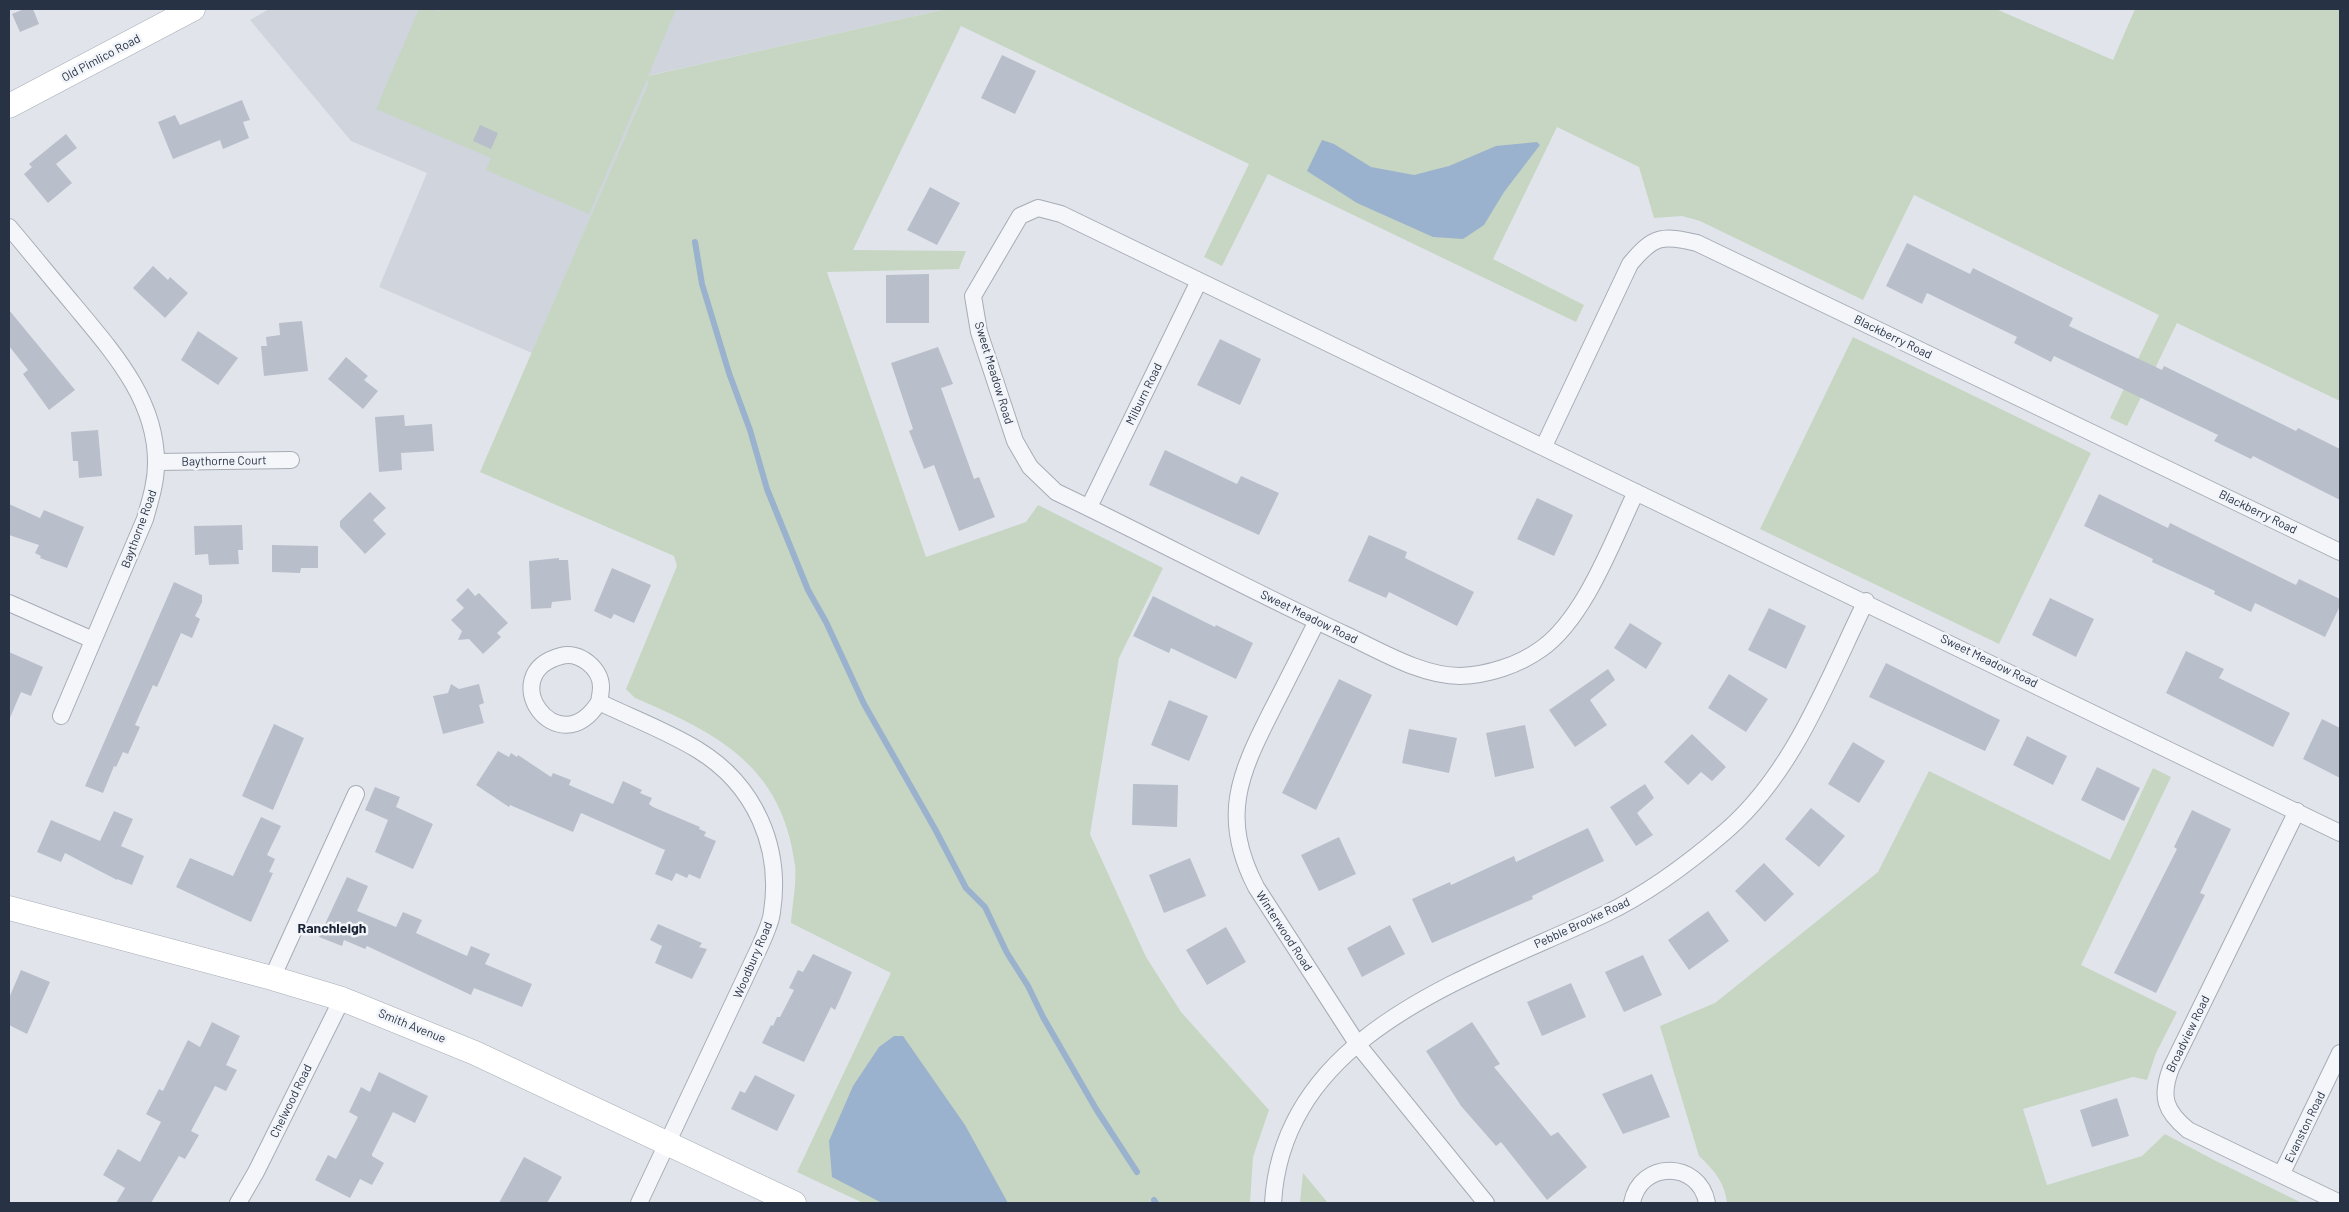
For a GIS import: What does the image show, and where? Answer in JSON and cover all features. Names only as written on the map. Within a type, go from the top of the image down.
[{"type":"main road","name":"Old Pimlico Road","points":[[9,106],[193,9]]},
{"type":"main road","name":"Smith Avenue","points":[[9,908],[272,978],[342,999],[475,1053],[794,1203]]},
{"type":"street","name":"Sweet Meadow Road","points":[[1636,492],[1586,594],[1564,628],[1541,649],[1502,670],[1460,676],[1417,668],[1316,621],[1056,492],[1030,467],[1015,441],[979,332],[973,296],[1020,216],[1038,208],[1061,214],[1866,601],[2340,833]]},
{"type":"street","name":"Baythorne Road","points":[[9,226],[111,350],[132,380],[143,403],[152,432],[156,462],[154,487],[145,519],[61,716]]},
{"type":"street","name":"Blackberry Road","points":[[1544,446],[1630,264],[1642,250],[1657,239],[1672,238],[1697,244],[2340,552]]},
{"type":"street","name":"Milburn Road","points":[[1089,507],[1199,281]]},
{"type":"street","name":"Baythorne Court","points":[[156,462],[291,460]]},
{"type":"street","name":"Pebble Brooke Road","points":[[1272,1203],[1274,1177],[1282,1147],[1292,1122],[1305,1099],[1328,1073],[1358,1045],[1428,996],[1459,979],[1606,914],[1651,889],[1728,830],[1759,797],[1783,765],[1804,729],[1866,601]]},
{"type":"street","points":[[9,602],[93,640]]},
{"type":"street","name":"Winterwood Road","points":[[1316,621],[1249,754],[1238,786],[1236,813],[1244,864],[1256,887],[1358,1045],[1486,1203]]},
{"type":"street","points":[[564,655],[580,657],[589,663],[598,674],[601,686],[599,702],[591,715],[580,722],[569,725],[556,724],[544,717],[535,707],[531,692],[533,678],[540,666],[549,659],[564,655]]},
{"type":"street","name":"Woodbury Road","points":[[599,702],[699,750],[716,764],[748,797],[758,813],[771,845],[774,879],[772,914],[761,944],[669,1143],[638,1203]]},
{"type":"street","points":[[272,978],[356,794]]},
{"type":"street","name":"Broadview Road","points":[[2297,811],[2165,1084],[2165,1096],[2168,1108],[2176,1120],[2188,1130],[2282,1173],[2340,1203]]},
{"type":"street","name":"Chelwood Road","points":[[238,1203],[256,1172],[342,999]]},
{"type":"street","name":"Evanston Road","points":[[2282,1173],[2340,1053]]},
{"type":"street","points":[[1632,1203],[1633,1196],[1641,1182],[1652,1174],[1666,1170],[1677,1171],[1690,1176],[1699,1184],[1707,1203]]},
{"type":"shaded area","points":[[269,9],[946,9],[647,76],[648,84],[532,353],[379,287],[427,173],[351,141],[250,20]]},
{"type":"green space","points":[[419,9],[432,9],[439,12],[440,9],[676,9],[648,76],[946,9],[1996,9],[2113,60],[2135,9],[2340,9],[2340,401],[2177,323],[2127,426],[2110,418],[2159,315],[1914,195],[1863,300],[1700,221],[1682,216],[1654,218],[1639,167],[1557,127],[1493,259],[1584,305],[1576,322],[1268,174],[1222,266],[1204,257],[1249,164],[961,26],[853,250],[966,251],[959,269],[827,272],[926,557],[1026,522],[1038,505],[1163,568],[1119,658],[1090,834],[1146,957],[1181,1012],[1269,1110],[1253,1157],[1250,1203],[863,1203],[797,1172],[891,973],[791,923],[795,887],[795,865],[788,831],[776,802],[761,778],[742,758],[719,741],[694,725],[635,698],[626,689],[677,566],[674,556],[480,472],[648,84],[647,79],[589,214],[486,170],[491,158],[376,109]]},
{"type":"green space","points":[[1853,337],[2091,453],[1999,644],[1760,529]]},
{"type":"green space","points":[[2153,768],[2171,777],[2081,965],[2177,1012],[2156,1053],[2147,1080],[2133,1077],[2023,1109],[2047,1185],[2142,1156],[2165,1134],[2302,1203],[1727,1203],[1724,1189],[1718,1177],[1699,1156],[1660,1026],[1715,1003],[1878,872],[1929,771],[2110,860]]},
{"type":"green space","points":[[1303,1173],[1328,1203],[1300,1203]]},
{"type":"water","points":[[1322,140],[1334,144],[1371,167],[1414,175],[1449,166],[1496,146],[1537,142],[1540,145],[1504,192],[1484,225],[1463,239],[1433,237],[1357,203],[1307,171]]},
{"type":"water","points":[[894,1036],[903,1036],[965,1125],[1008,1203],[882,1203],[832,1177],[829,1141],[853,1086],[879,1047]]},
{"type":"building","points":[[24,9],[33,9],[39,24],[20,32],[12,14]]},
{"type":"building","points":[[1002,55],[1036,71],[1015,114],[981,98]]},
{"type":"building","points":[[242,100],[250,120],[243,122],[249,138],[223,149],[220,140],[173,159],[158,122],[175,115],[180,125]]},
{"type":"building","points":[[480,125],[498,133],[491,149],[473,141]]},
{"type":"building","points":[[66,134],[77,148],[56,164],[72,183],[48,203],[24,174],[32,167],[29,164]]},
{"type":"building","points":[[930,187],[960,203],[937,245],[907,230]]},
{"type":"building","points":[[1907,243],[1970,274],[1973,268],[2073,318],[2069,326],[2162,370],[2164,366],[2296,431],[2298,428],[2340,449],[2340,500],[2253,456],[2251,459],[2214,441],[2218,435],[2054,356],[2051,362],[2014,343],[2017,337],[1927,293],[1922,304],[1886,286]]},
{"type":"building","points":[[153,266],[168,280],[170,277],[188,293],[165,318],[133,288]]},
{"type":"building","points":[[929,274],[929,323],[886,323],[886,275]]},
{"type":"building","points":[[9,310],[75,390],[49,410],[23,374],[28,370],[9,346]]},
{"type":"building","points":[[302,321],[308,371],[264,376],[261,346],[267,346],[266,337],[280,335],[279,323]]},
{"type":"building","points":[[198,331],[238,358],[218,385],[181,360]]},
{"type":"building","points":[[1220,339],[1261,359],[1240,405],[1197,385]]},
{"type":"building","points":[[938,347],[953,384],[941,388],[974,479],[979,477],[995,517],[959,531],[934,465],[924,469],[909,431],[913,429],[891,363]]},
{"type":"building","points":[[346,357],[368,376],[364,380],[378,391],[363,409],[328,379]]},
{"type":"building","points":[[404,415],[405,426],[432,424],[434,451],[401,453],[402,470],[379,472],[375,417]]},
{"type":"building","points":[[98,430],[102,476],[79,478],[78,461],[73,461],[71,432]]},
{"type":"building","points":[[1165,450],[1237,484],[1241,476],[1279,493],[1259,535],[1149,485]]},
{"type":"building","points":[[370,492],[386,508],[373,520],[386,534],[365,554],[340,527],[340,521]]},
{"type":"building","points":[[2099,494],[2168,528],[2170,523],[2296,585],[2299,579],[2340,599],[2340,606],[2325,637],[2255,603],[2251,612],[2214,594],[2215,591],[2152,562],[2153,559],[2084,526]]},
{"type":"building","points":[[1537,498],[1573,515],[1554,556],[1517,539]]},
{"type":"building","points":[[9,504],[40,518],[44,510],[84,527],[67,568],[40,558],[41,556],[35,553],[39,545],[9,535]]},
{"type":"building","points":[[242,525],[243,550],[238,550],[239,564],[209,565],[208,554],[195,555],[194,526]]},
{"type":"building","points":[[1369,535],[1407,552],[1405,558],[1474,592],[1457,626],[1389,592],[1386,598],[1348,581]]},
{"type":"building","points":[[272,545],[318,546],[318,568],[301,568],[300,573],[272,572]]},
{"type":"building","points":[[559,558],[559,560],[568,560],[571,600],[552,602],[551,608],[531,609],[529,561]]},
{"type":"building","points":[[612,568],[651,585],[634,623],[614,614],[611,619],[594,611]]},
{"type":"building","points":[[174,582],[202,595],[202,602],[195,616],[200,619],[192,638],[181,633],[157,687],[153,685],[135,725],[140,727],[128,754],[123,752],[116,767],[114,766],[103,793],[85,786]]},
{"type":"building","points":[[468,588],[475,596],[479,593],[508,623],[497,633],[501,637],[483,654],[469,639],[458,640],[462,631],[451,620],[464,608],[456,600]]},
{"type":"building","points":[[1153,596],[1215,627],[1216,625],[1253,643],[1236,679],[1171,648],[1169,653],[1133,636]]},
{"type":"building","points":[[2050,598],[2094,619],[2076,657],[2032,635]]},
{"type":"building","points":[[1769,608],[1806,626],[1786,669],[1748,650]]},
{"type":"building","points":[[1630,623],[1662,643],[1646,669],[1614,648]]},
{"type":"building","points":[[2186,651],[2224,669],[2219,678],[2290,713],[2273,747],[2166,693]]},
{"type":"building","points":[[9,652],[43,667],[31,696],[21,692],[9,720]]},
{"type":"building","points":[[1886,663],[2000,720],[1985,751],[1869,697]]},
{"type":"building","points":[[1608,669],[1615,680],[1590,700],[1607,725],[1575,747],[1549,710]]},
{"type":"building","points":[[1729,674],[1768,699],[1746,732],[1708,708]]},
{"type":"building","points":[[1339,679],[1372,695],[1316,810],[1282,793]]},
{"type":"building","points":[[451,684],[459,689],[479,684],[484,703],[479,705],[484,723],[443,734],[433,696],[448,693]]},
{"type":"building","points":[[1169,700],[1208,716],[1189,761],[1151,745]]},
{"type":"building","points":[[2322,719],[2340,728],[2340,778],[2303,759]]},
{"type":"building","points":[[274,724],[304,738],[273,810],[242,796]]},
{"type":"building","points":[[1525,725],[1534,768],[1495,777],[1486,733]]},
{"type":"building","points":[[1409,729],[1457,738],[1449,773],[1402,763]]},
{"type":"building","points":[[1692,734],[1726,767],[1712,781],[1701,772],[1688,785],[1664,762]]},
{"type":"building","points":[[2027,736],[2067,756],[2053,785],[2013,765]]},
{"type":"building","points":[[1853,742],[1885,761],[1859,803],[1828,784]]},
{"type":"building","points":[[498,751],[509,757],[511,753],[517,757],[518,755],[551,777],[553,773],[571,780],[569,785],[613,804],[623,781],[642,790],[640,793],[652,798],[649,804],[653,807],[700,827],[699,829],[706,832],[704,836],[716,841],[700,879],[689,874],[687,878],[676,873],[672,881],[655,874],[665,850],[581,813],[573,832],[510,805],[509,807],[476,785]]},
{"type":"building","points":[[2097,767],[2140,788],[2124,821],[2081,800]]},
{"type":"building","points":[[1133,784],[1178,785],[1177,827],[1132,825]]},
{"type":"building","points":[[1645,784],[1654,798],[1637,813],[1653,835],[1636,846],[1610,807]]},
{"type":"building","points":[[375,787],[400,797],[396,807],[433,824],[413,869],[375,852],[388,820],[365,810]]},
{"type":"building","points":[[1811,808],[1845,836],[1819,867],[1785,839]]},
{"type":"building","points":[[2192,810],[2231,829],[2200,893],[2205,895],[2156,993],[2114,973],[2177,849],[2174,847]]},
{"type":"building","points":[[114,811],[133,819],[121,846],[144,856],[132,885],[117,880],[65,853],[61,862],[37,852],[51,820],[100,841]]},
{"type":"building","points":[[261,817],[281,826],[267,855],[275,859],[269,872],[273,873],[251,922],[176,887],[190,858],[233,876]]},
{"type":"building","points":[[1588,828],[1604,861],[1532,896],[1533,899],[1432,943],[1412,899],[1450,882],[1451,885],[1514,856],[1516,862]]},
{"type":"building","points":[[1339,837],[1356,874],[1319,891],[1301,855]]},
{"type":"building","points":[[1190,858],[1206,896],[1164,913],[1149,875]]},
{"type":"building","points":[[1764,863],[1794,894],[1765,922],[1735,891]]},
{"type":"building","points":[[347,877],[368,886],[357,911],[396,927],[403,912],[422,920],[416,933],[467,956],[471,946],[490,954],[485,964],[532,984],[522,1007],[474,988],[471,995],[367,946],[365,949],[344,940],[342,946],[319,937]]},
{"type":"building","points":[[1708,911],[1729,941],[1689,970],[1668,940]]},
{"type":"building","points":[[658,924],[702,943],[699,947],[707,949],[692,979],[655,963],[662,946],[650,940]]},
{"type":"building","points":[[1390,925],[1405,954],[1362,977],[1347,948]]},
{"type":"building","points":[[1226,927],[1246,962],[1207,985],[1186,950]]},
{"type":"building","points":[[813,954],[852,972],[835,1010],[831,1007],[804,1062],[762,1043],[771,1025],[773,1026],[777,1017],[780,1017],[794,990],[789,988],[798,970],[803,972]]},
{"type":"building","points":[[1643,955],[1662,995],[1624,1012],[1605,972]]},
{"type":"building","points":[[21,970],[50,982],[27,1034],[9,1025],[9,998]]},
{"type":"building","points":[[1571,983],[1586,1017],[1542,1036],[1527,1002]]},
{"type":"building","points":[[212,1022],[240,1036],[226,1065],[237,1070],[226,1091],[215,1086],[191,1131],[199,1135],[185,1159],[179,1156],[151,1203],[116,1203],[125,1188],[103,1175],[118,1149],[140,1162],[161,1122],[146,1114],[159,1089],[163,1091],[188,1040],[200,1047]]},
{"type":"building","points":[[1472,1022],[1500,1064],[1494,1067],[1551,1136],[1558,1132],[1587,1167],[1547,1200],[1501,1142],[1496,1146],[1461,1106],[1426,1051]]},
{"type":"building","points":[[379,1072],[428,1096],[415,1123],[393,1112],[372,1154],[372,1156],[384,1163],[372,1185],[360,1179],[350,1198],[315,1180],[328,1155],[336,1159],[358,1117],[349,1112],[361,1087],[370,1092]]},
{"type":"building","points":[[1652,1074],[1670,1117],[1623,1134],[1602,1094]]},
{"type":"building","points":[[755,1075],[795,1095],[777,1131],[731,1109],[740,1091],[745,1093]]},
{"type":"building","points":[[2117,1098],[2129,1136],[2092,1147],[2080,1110]]},
{"type":"building","points":[[524,1157],[562,1177],[547,1203],[499,1203]]},
{"type":"waterway","points":[[695,242],[702,284],[729,373],[750,430],[767,489],[808,590],[826,622],[864,704],[966,888],[985,907],[1007,953],[1028,986],[1043,1017],[1096,1109],[1137,1172]]},
{"type":"district","name":"Ranchleigh","points":[[332,928]]}]
